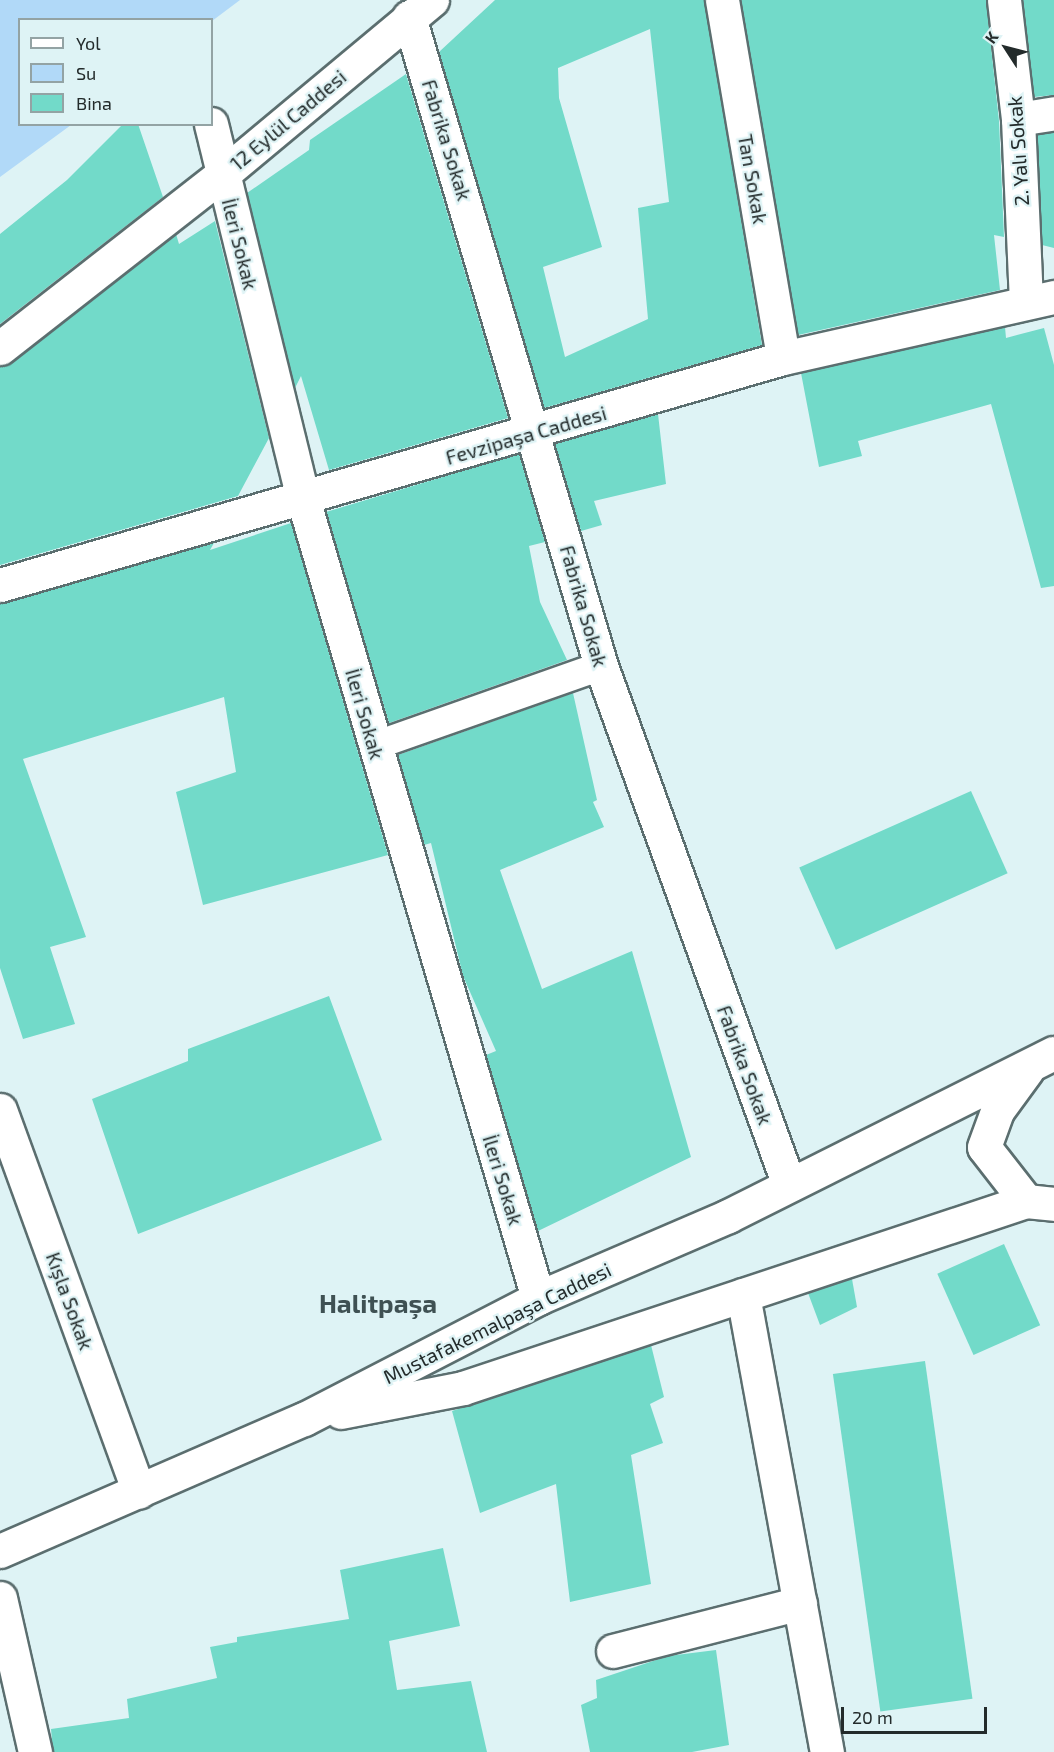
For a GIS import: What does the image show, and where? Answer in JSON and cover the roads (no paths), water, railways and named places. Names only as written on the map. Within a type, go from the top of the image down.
[{"type":"street","name":"Tan Sokak","points":[[722,0],[783,358]]},
{"type":"street","name":"2. Yalı Sokak","points":[[1004,0],[1040,299]]},
{"type":"street","name":"12 Eylül Caddesi","points":[[0,348],[223,174],[421,9]]},
{"type":"street","name":"Fabrika Sokak","points":[[421,9],[535,433],[601,666],[789,1185]]},
{"type":"street","points":[[1018,119],[1054,113]]},
{"type":"street","name":"İleri Sokak","points":[[211,126],[303,499],[538,1298]]},
{"type":"street","name":"Fevzipaşa Caddesi","points":[[0,585],[535,433],[783,358],[1040,299]]},
{"type":"street","points":[[304,1419],[463,1388],[743,1295],[1040,1203],[984,1147],[997,1111],[1042,1060]]},
{"type":"street","name":"Mustafakemalpaşa Caddesi","points":[[0,1551],[304,1419],[538,1298],[789,1185],[1042,1060]]},
{"type":"street","name":"Kışla Sokak","points":[[0,1110],[139,1491]]},
{"type":"street","points":[[743,1295],[827,1752]]},
{"type":"street","points":[[0,1598],[35,1752]]},
{"type":"street","points":[[614,1651],[800,1603]]},
{"type":"lane","points":[[374,746],[601,666]]},
{"type":"water","points":[[0,0],[240,0],[213,20],[213,18],[18,18],[18,126],[70,126],[0,177]]},
{"type":"district","name":"Halitpaşa","points":[[378,1303]]}]
